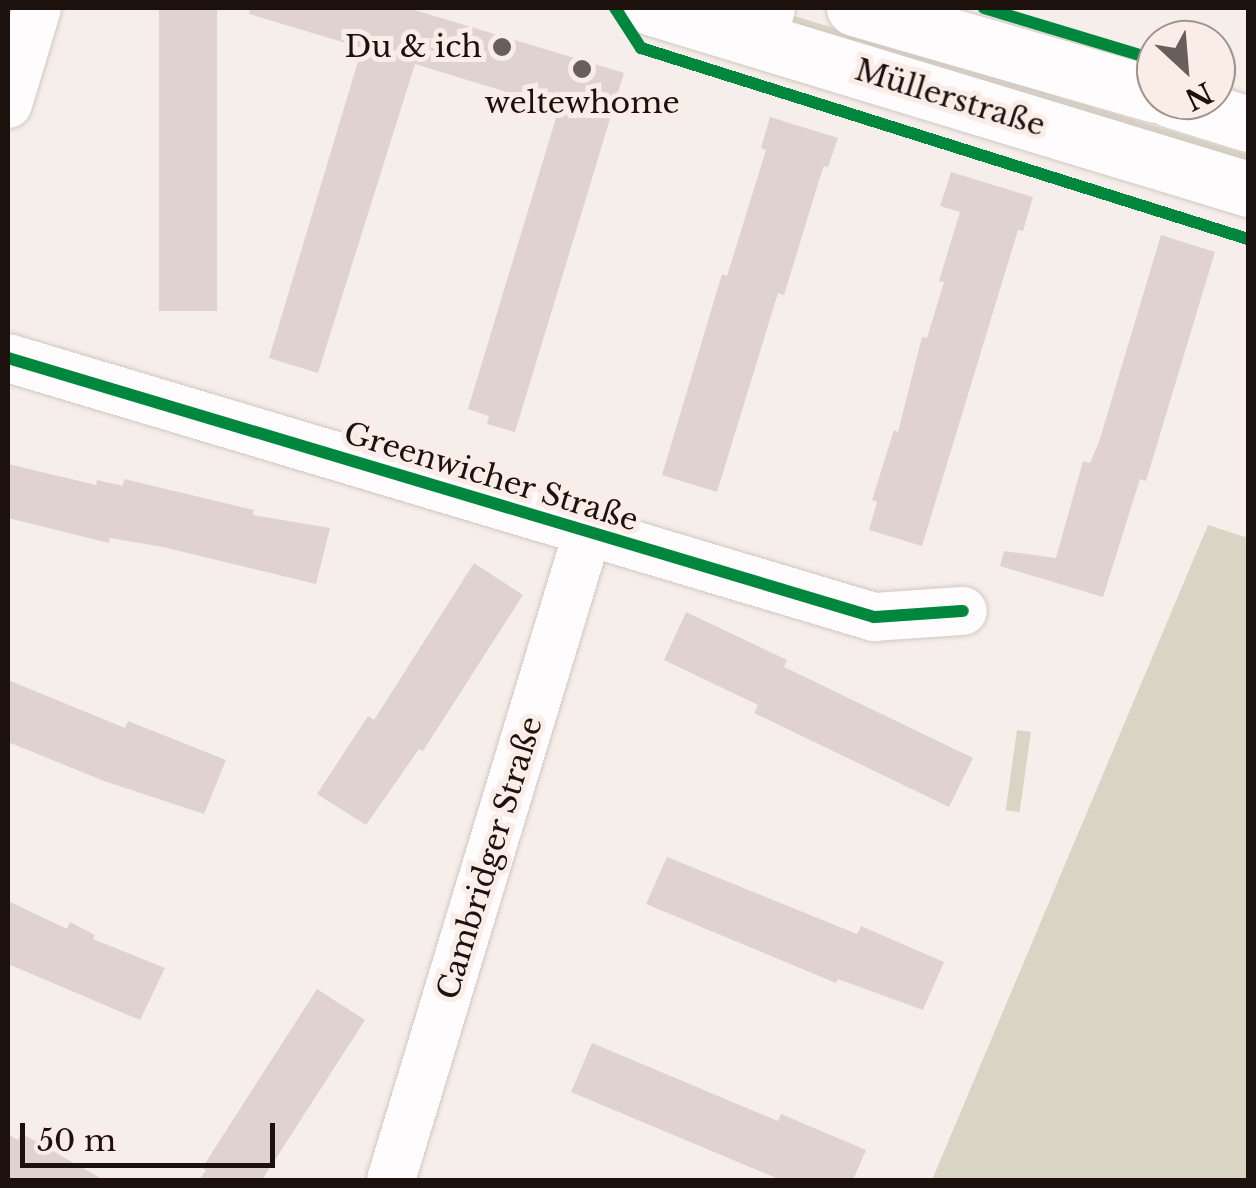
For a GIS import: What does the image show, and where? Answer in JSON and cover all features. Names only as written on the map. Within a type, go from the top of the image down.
[{"type":"main road","name":"Müllerstraße","points":[[854,8],[1136,89]]},
{"type":"main road","name":"Müllerstraße","points":[[661,9],[766,25],[1248,189]]},
{"type":"street","points":[[8,104],[37,8]]},
{"type":"street","name":"Greenwicher Straße","points":[[8,358],[874,617],[963,610]]},
{"type":"street","name":"Cambridger Straße","points":[[390,1180],[588,534]]},
{"type":"shaded area","points":[[791,15],[1247,154],[1242,172],[786,32]]},
{"type":"shaded area","points":[[1208,525],[1248,538],[1248,1180],[932,1180]]},
{"type":"shaded area","points":[[1017,730],[1031,732],[1020,812],[1006,810]]},
{"type":"building","points":[[159,8],[217,8],[217,311],[159,311]]},
{"type":"building","points":[[250,8],[408,8],[624,73],[515,432],[487,424],[489,416],[468,409],[559,108],[415,64],[318,373],[269,358],[362,48],[249,14]]},
{"type":"building","points":[[770,117],[838,138],[828,167],[824,166],[821,174],[784,295],[778,293],[717,492],[662,475],[722,274],[727,276],[766,150],[761,148]]},
{"type":"building","points":[[951,172],[1033,197],[1023,231],[1018,230],[922,546],[869,530],[877,502],[872,500],[894,430],[898,432],[922,337],[927,338],[944,282],[939,281],[960,212],[940,206]]},
{"type":"building","points":[[1161,235],[1215,252],[1146,481],[1140,479],[1103,597],[1000,566],[1004,551],[1056,558],[1083,461],[1090,463],[1099,442]]},
{"type":"building","points":[[8,464],[96,485],[97,480],[123,486],[124,479],[254,510],[253,515],[330,528],[316,584],[163,547],[110,538],[109,543],[8,518]]},
{"type":"building","points":[[474,563],[523,595],[423,751],[419,749],[366,825],[317,794],[368,716],[374,720]]},
{"type":"building","points":[[686,612],[787,660],[784,667],[973,758],[949,807],[754,713],[758,705],[664,660]]},
{"type":"building","points":[[8,680],[125,728],[128,721],[226,760],[204,814],[104,781],[8,742]]},
{"type":"building","points":[[667,857],[857,934],[861,926],[944,962],[923,1010],[838,979],[836,983],[646,904]]},
{"type":"building","points":[[8,901],[67,929],[70,922],[95,935],[93,939],[165,968],[140,1020],[8,964]]},
{"type":"building","points":[[317,989],[365,1020],[262,1180],[199,1180],[206,1170],[202,1168]]},
{"type":"building","points":[[592,1043],[778,1121],[781,1114],[866,1150],[853,1180],[781,1180],[571,1092]]},
{"type":"building","points":[[21,1133],[104,1180],[8,1180],[8,1134],[18,1140]]},
{"type":"cycle path","points":[[615,8],[641,48],[1248,239]]},
{"type":"cycle path","points":[[984,8],[1136,54]]},
{"type":"cycle path","points":[[8,358],[874,617],[963,611]]},
{"type":"place","name":"Du & ich","points":[[502,47]]},
{"type":"place","name":"weltewhome","points":[[582,69]]}]
